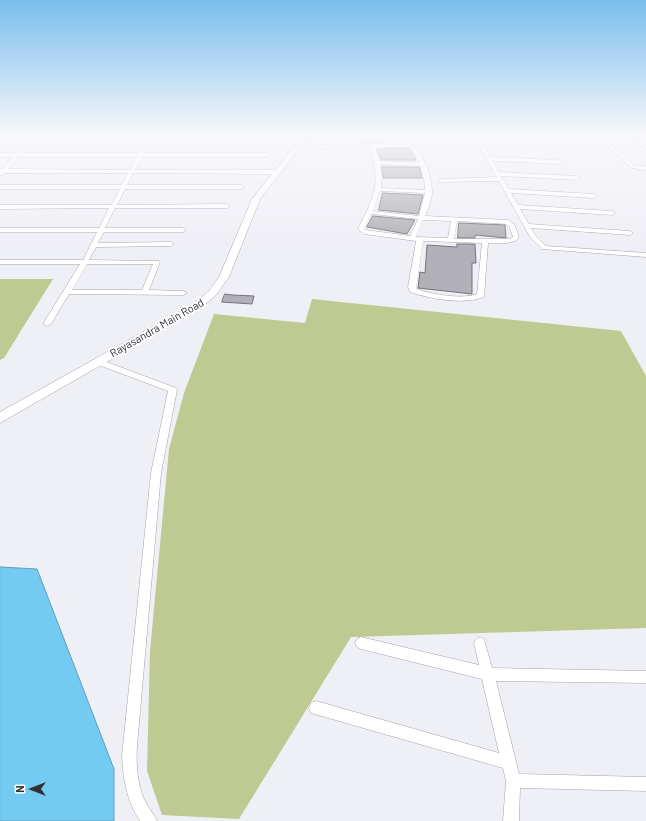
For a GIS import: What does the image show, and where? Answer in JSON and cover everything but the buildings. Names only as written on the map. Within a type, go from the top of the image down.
[{"type":"street","points":[[47,324],[85,262],[131,172]]},
{"type":"street","name":"Rayasandra Main Road","points":[[0,418],[197,306],[211,296],[218,288],[224,276],[256,199],[278,172]]},
{"type":"street","points":[[369,212],[422,218],[505,221],[512,224],[516,238],[514,241],[451,240],[416,238],[364,232],[361,229],[377,189],[379,180],[378,172]]},
{"type":"street","points":[[425,172],[429,192],[428,204],[416,238],[413,290],[470,298],[476,298],[481,295],[485,241]]},
{"type":"street","points":[[497,172],[527,226],[537,242],[544,248],[646,255]]},
{"type":"street","points":[[442,181],[499,176],[577,178]]},
{"type":"street","points":[[0,187],[241,187]]},
{"type":"street","points":[[377,189],[429,192]]},
{"type":"street","points":[[507,190],[594,196]]},
{"type":"street","points":[[0,207],[227,206]]},
{"type":"street","points":[[517,208],[612,213]]},
{"type":"street","points":[[451,240],[454,219]]},
{"type":"street","points":[[527,226],[630,233]]},
{"type":"street","points":[[0,230],[183,230]]},
{"type":"street","points":[[93,246],[171,244]]},
{"type":"street","points":[[0,262],[157,262],[145,292]]},
{"type":"street","points":[[66,292],[183,293]]},
{"type":"street","points":[[99,362],[173,390],[156,473],[130,746],[130,776],[139,805],[149,821]]},
{"type":"street","points":[[361,643],[488,674],[646,677]]},
{"type":"street","points":[[480,643],[513,781],[511,821]]},
{"type":"street","points":[[316,708],[509,763]]},
{"type":"street","points":[[513,781],[646,784]]},
{"type":"green space","points":[[0,279],[53,279],[4,358],[0,360]]},
{"type":"green space","points":[[312,299],[621,331],[646,376],[646,628],[351,637],[239,819],[162,815],[147,771],[150,651],[169,449],[184,393],[214,314],[305,323]]},
{"type":"water","points":[[0,567],[37,569],[114,769],[114,821],[0,821]]}]
